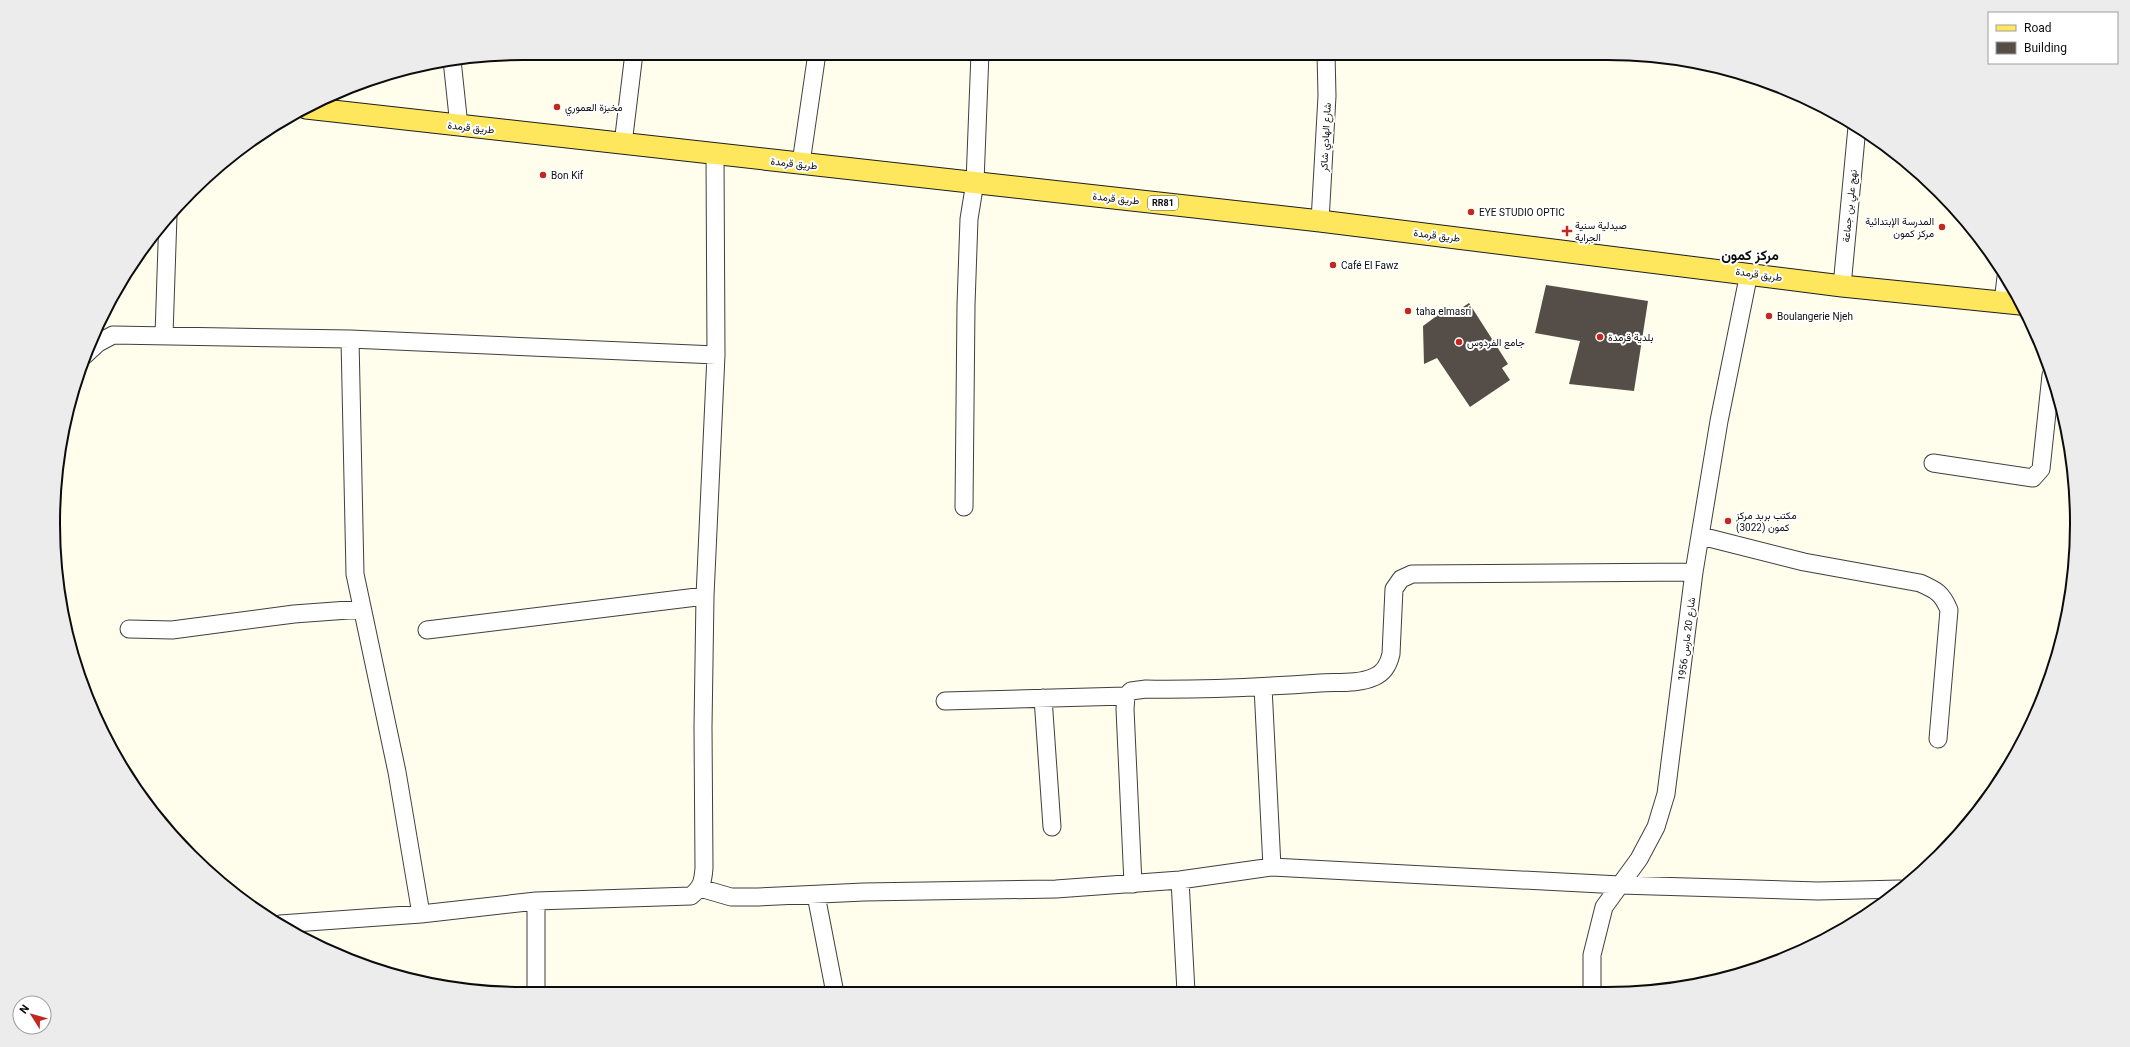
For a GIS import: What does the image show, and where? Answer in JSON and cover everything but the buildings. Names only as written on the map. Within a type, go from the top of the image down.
[{"type":"main road","name":"طريق قرمدة","points":[[316,109],[715,155],[801,163],[1320,221],[1749,273],[1842,286],[2011,303]]},
{"type":"street","points":[[623,144],[633,60]]},
{"type":"street","points":[[801,163],[816,60]]},
{"type":"street","points":[[964,507],[966,305],[969,219],[975,182],[980,60]]},
{"type":"street","name":"شارع الهادي شاكر","points":[[1320,221],[1327,96],[1326,60]]},
{"type":"street","points":[[453,66],[459,126]]},
{"type":"street","name":"نهج علي بن جماعة","points":[[1842,286],[1856,133]]},
{"type":"street","points":[[289,923],[421,914],[536,901],[691,896],[700,888],[704,880],[705,596],[716,355],[715,155]]},
{"type":"street","points":[[164,335],[168,227]]},
{"type":"street","name":"شارع 20 مارس 1956","points":[[1592,987],[1592,955],[1598,923],[1604,907],[1639,859],[1656,827],[1666,794],[1694,572],[1719,421],[1749,273]]},
{"type":"street","points":[[95,346],[112,335],[164,335],[350,339],[716,355]]},
{"type":"street","points":[[350,339],[355,574],[397,772],[421,914]]},
{"type":"street","points":[[1934,463],[2033,478],[2041,469],[2049,389]]},
{"type":"street","points":[[1701,536],[1804,562],[1920,583],[1944,597],[1948,610],[1938,739]]},
{"type":"street","points":[[945,701],[1126,696],[1137,689],[1263,687],[1346,682],[1375,677],[1385,670],[1391,654],[1394,589],[1401,579],[1412,574],[1694,572]]},
{"type":"street","points":[[427,630],[705,596]]},
{"type":"street","points":[[129,629],[172,630],[294,614],[362,609]]},
{"type":"street","points":[[1263,687],[1272,867]]},
{"type":"street","points":[[1126,696],[1133,884]]},
{"type":"street","points":[[1043,698],[1052,828]]},
{"type":"street","points":[[700,888],[731,897],[1056,889],[1180,880],[1272,867],[1620,885],[1886,893]]},
{"type":"street","points":[[1180,880],[1186,987]]},
{"type":"street","points":[[816,895],[834,987]]},
{"type":"street","points":[[536,901],[536,987]]},
{"type":"place","name":"مخبزة العموري","points":[[557,107]]},
{"type":"place","name":"Bon Kif","points":[[543,175]]},
{"type":"place","name":"EYE STUDIO OPTIC","points":[[1471,212]]},
{"type":"place","name":"المدرسة الإبتدائية مركز كمون","points":[[1942,227]]},
{"type":"place","name":"صيدلية سنية الجراية","points":[[1567,231]]},
{"type":"place","name":"Café El Fawz","points":[[1333,265]]},
{"type":"place","name":"taha elmasri","points":[[1408,311]]},
{"type":"place","name":"Boulangerie Njeh","points":[[1769,316]]},
{"type":"place","name":"بلدية قرمدة","points":[[1600,337]]},
{"type":"place","name":"جامع الفردوس","points":[[1459,342]]},
{"type":"place","name":"مكتب بريد مركز كمون (3022)","points":[[1728,521]]},
{"type":"district","name":"مركز كمون","points":[[1750,255]]}]
